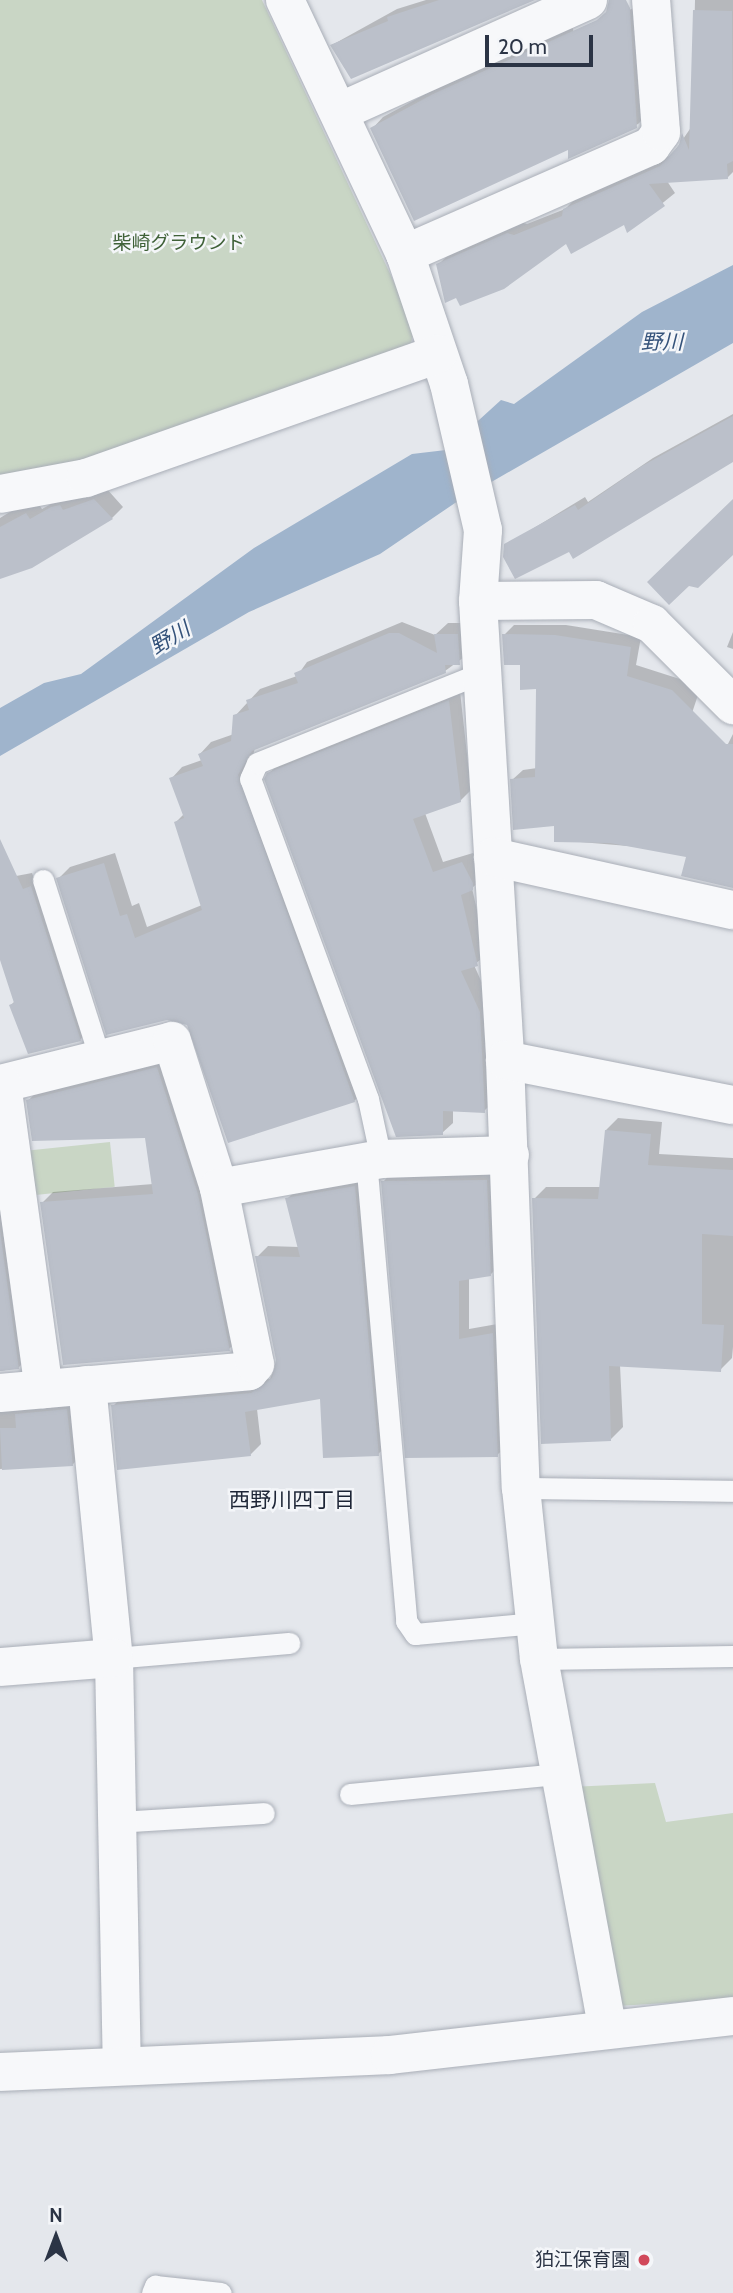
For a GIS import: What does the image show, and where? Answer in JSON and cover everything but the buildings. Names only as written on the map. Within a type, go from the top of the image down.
[{"type":"street","points":[[285,0],[405,254],[443,369],[483,530],[478,601],[510,1155],[521,1488],[537,1641],[607,2027]]},
{"type":"street","points":[[339,112],[587,0]]},
{"type":"street","points":[[405,254],[651,146],[661,132],[651,0]]},
{"type":"street","points":[[0,494],[86,478],[443,369]]},
{"type":"street","points":[[478,601],[596,600],[652,624],[733,705]]},
{"type":"street","points":[[493,857],[733,910]]},
{"type":"street","points":[[0,1393],[249,1371],[255,1364],[219,1188],[172,1041],[1,1084],[44,1389]]},
{"type":"street","points":[[505,1060],[733,1105]]},
{"type":"street","points":[[219,1188],[373,1160],[510,1155]]},
{"type":"street","points":[[87,1385],[114,1658],[122,2064]]},
{"type":"street","points":[[0,1667],[114,1658]]},
{"type":"street","points":[[0,2072],[122,2064],[390,2055],[607,2027],[733,2016]]},
{"type":"lane","points":[[481,673],[257,763],[250,779],[369,1099],[406,1621],[415,1634],[733,1656]]},
{"type":"lane","points":[[43,880],[100,1059]]},
{"type":"lane","points":[[521,1488],[733,1491]]},
{"type":"lane","points":[[114,1658],[289,1643]]},
{"type":"lane","points":[[350,1794],[559,1774]]},
{"type":"lane","points":[[117,1822],[264,1813]]},
{"type":"lane","points":[[152,2293],[155,2286],[221,2293]]},
{"type":"green space","name":"柴崎グラウンド","points":[[0,0],[262,0],[415,327],[408,355],[75,464],[0,476]]},
{"type":"green space","points":[[110,1142],[115,1187],[33,1195],[28,1151]]},
{"type":"green space","points":[[655,1783],[666,1822],[733,1813],[733,1999],[617,2006],[570,1787]]},
{"type":"water","name":"野川","points":[[733,265],[733,343],[455,503],[380,554],[249,612],[0,756],[0,708],[44,683],[81,674],[254,548],[412,454],[446,450],[501,400],[514,404],[642,312]]},
{"type":"place","name":"狛江保育園","points":[[644,2260]]},
{"type":"district","name":"西野川四丁目","points":[[292,1500]]}]
